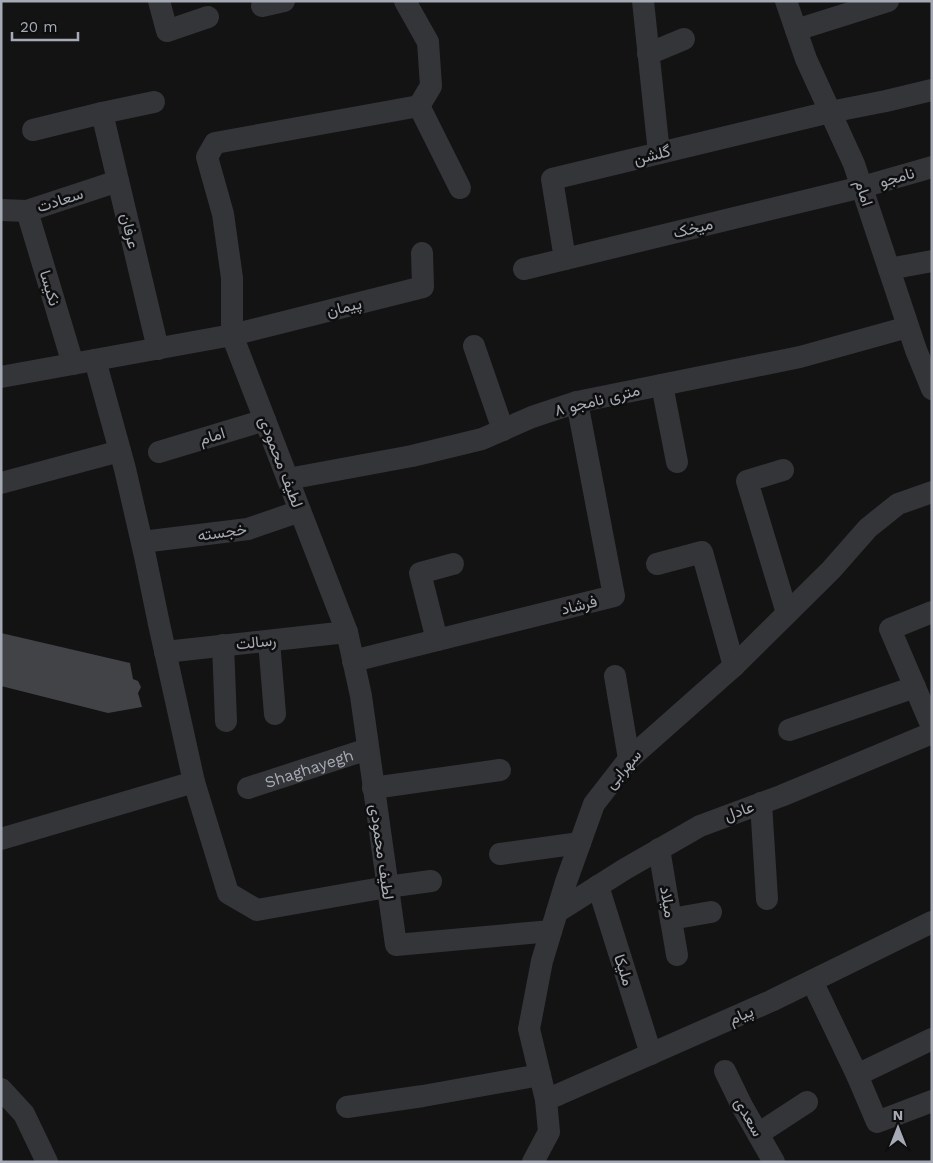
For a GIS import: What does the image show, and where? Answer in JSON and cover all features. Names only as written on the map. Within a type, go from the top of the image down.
[{"type":"street","points":[[159,1],[167,31],[208,17]]},
{"type":"street","points":[[262,6],[284,1]]},
{"type":"street","points":[[404,1],[428,42],[431,86],[420,106],[460,188]]},
{"type":"street","points":[[643,1],[659,153]]},
{"type":"street","name":"امام","points":[[786,1],[806,59],[854,164],[916,350],[930,381]]},
{"type":"street","points":[[796,30],[888,1]]},
{"type":"street","points":[[648,54],[684,38]]},
{"type":"street","name":"گلشن","points":[[565,260],[552,179],[830,112],[932,90]]},
{"type":"street","points":[[33,130],[154,102]]},
{"type":"street","name":"لطیف محمودی","points":[[420,106],[215,144],[207,157],[223,214],[232,278],[232,335],[347,632],[360,696],[396,945],[554,922]]},
{"type":"street","name":"عرفان","points":[[102,113],[158,349]]},
{"type":"street","name":"نامجو","points":[[862,187],[932,167]]},
{"type":"street","name":"سعادت","points":[[2,206],[27,211],[118,181]]},
{"type":"street","name":"میخک","points":[[524,269],[862,187]]},
{"type":"street","name":"نکیسا","points":[[27,211],[120,451],[142,542],[194,782],[228,893],[257,910],[431,881]]},
{"type":"street","name":"پیمان","points":[[232,335],[424,287],[422,253]]},
{"type":"street","points":[[889,269],[932,261]]},
{"type":"street","name":"۸ متری نامجو","points":[[288,479],[412,456],[482,439],[532,417],[577,402],[800,357],[908,327]]},
{"type":"street","points":[[1,378],[232,335]]},
{"type":"street","points":[[474,346],[503,430]]},
{"type":"street","points":[[662,385],[677,462]]},
{"type":"street","name":"فرشاد","points":[[353,661],[614,596],[577,402]]},
{"type":"street","name":"امام","points":[[160,452],[265,420]]},
{"type":"street","points":[[1,483],[120,451]]},
{"type":"street","points":[[783,470],[747,482],[788,613]]},
{"type":"street","name":"سهرابی","points":[[533,1162],[550,1132],[546,1100],[529,1029],[542,961],[566,882],[594,804],[629,759],[734,666],[831,570],[868,528],[898,504],[932,492]]},
{"type":"street","name":"خجسته","points":[[142,542],[248,529],[300,511]]},
{"type":"street","points":[[657,564],[702,552],[734,666]]},
{"type":"street","points":[[437,640],[420,573],[453,564]]},
{"type":"street","points":[[932,612],[890,629],[932,727]]},
{"type":"street","name":"رسالت","points":[[165,652],[347,632]]},
{"type":"street","points":[[269,641],[275,714]]},
{"type":"street","points":[[223,646],[226,721]]},
{"type":"street","points":[[615,676],[629,759]]},
{"type":"street","points":[[789,730],[915,687]]},
{"type":"street","name":"عادل","points":[[554,922],[598,886],[700,826],[932,733]]},
{"type":"street","name":"Shaghayegh","points":[[248,788],[368,749]]},
{"type":"street","points":[[373,788],[500,770]]},
{"type":"street","points":[[1,839],[194,782]]},
{"type":"street","points":[[761,803],[767,899]]},
{"type":"street","points":[[500,854],[580,843]]},
{"type":"street","name":"میلاد","points":[[659,849],[677,955]]},
{"type":"street","name":"ملیکا","points":[[598,886],[651,1054]]},
{"type":"street","points":[[671,919],[711,912]]},
{"type":"street","name":"پیام","points":[[546,1100],[771,1002],[932,922]]},
{"type":"street","points":[[812,981],[878,1122],[932,1101]]},
{"type":"street","points":[[857,1075],[932,1039]]},
{"type":"street","name":"سعدی","points":[[725,1071],[742,1106],[774,1162]]},
{"type":"street","points":[[347,1108],[540,1075]]},
{"type":"street","points":[[1,1089],[24,1114],[47,1162]]},
{"type":"street","points":[[758,1134],[807,1102]]},
{"type":"building","points":[[1,633],[130,663],[133,679],[138,681],[141,687],[138,693],[142,707],[108,713],[1,686]]}]
